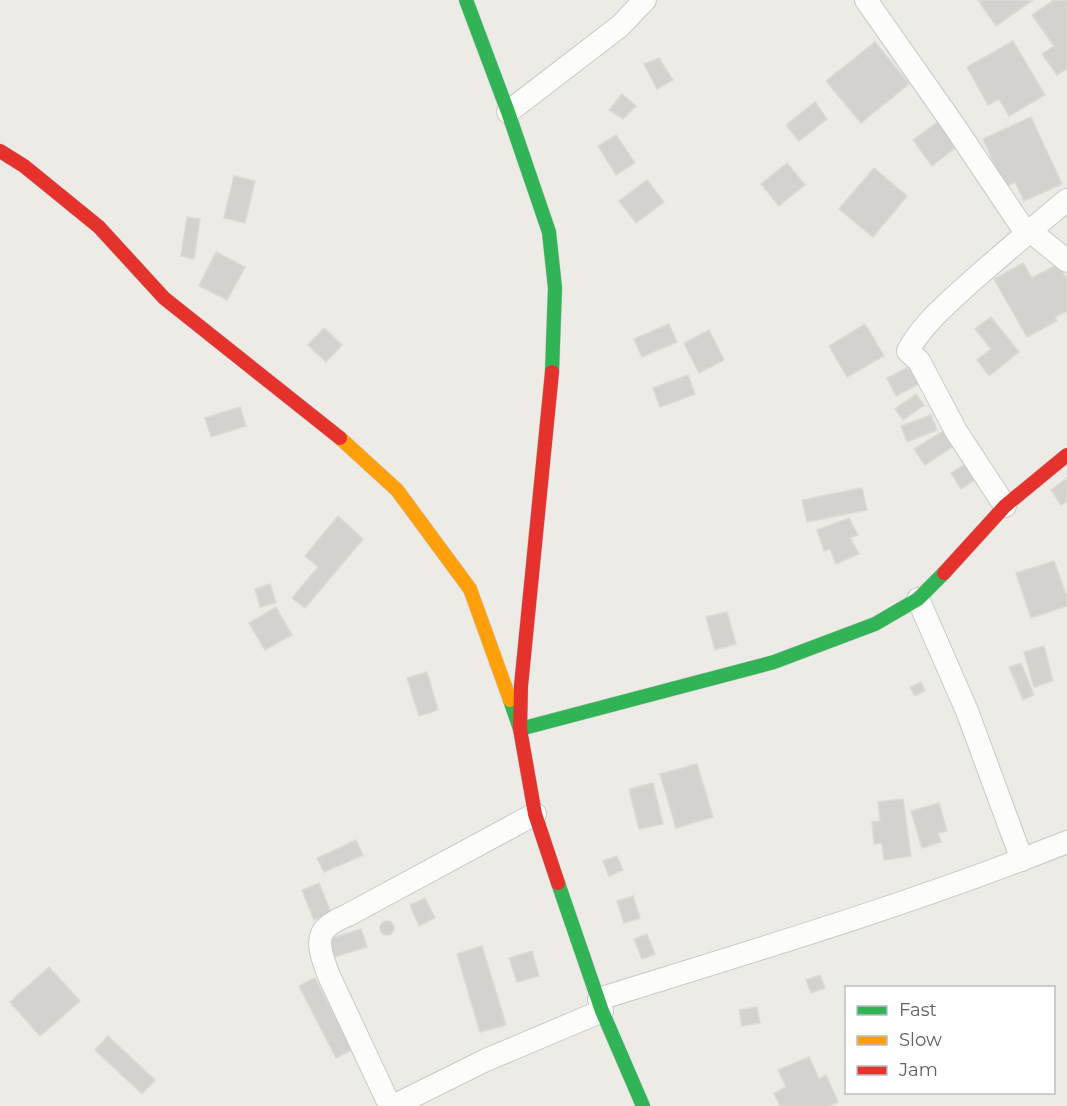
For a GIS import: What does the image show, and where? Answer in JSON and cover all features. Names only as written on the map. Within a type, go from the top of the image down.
[{"type":"street","points":[[466,0],[508,112],[549,232],[555,288],[551,389],[521,686],[520,729]]},
{"type":"street","points":[[508,112],[620,26],[645,0]]},
{"type":"street","points":[[866,0],[1028,231],[1067,261]]},
{"type":"street","points":[[0,151],[24,166],[99,227],[164,298],[333,432],[398,490],[470,589],[520,729],[535,814],[600,1005],[643,1106]]},
{"type":"street","points":[[1005,506],[956,431],[919,361],[908,351],[913,341],[951,300],[1028,231],[1067,200]]},
{"type":"street","points":[[520,729],[774,662],[875,624],[918,599],[958,560],[1005,506],[1067,455]]},
{"type":"street","points":[[918,599],[967,711],[1022,860]]},
{"type":"street","points":[[535,814],[326,927],[320,937],[322,956],[329,976],[392,1106],[600,1005],[826,929],[1067,842]]},
{"type":"building","points":[[978,0],[1033,0],[996,26]]},
{"type":"building","points":[[1054,0],[1067,1],[1067,69],[1057,75],[1042,54],[1054,46],[1032,15]]},
{"type":"building","points":[[1013,41],[1045,95],[1009,116],[999,99],[988,105],[967,67]]},
{"type":"building","points":[[875,42],[909,84],[861,123],[826,81]]},
{"type":"building","points":[[659,58],[673,80],[657,89],[644,64]]},
{"type":"building","points":[[622,94],[636,106],[623,119],[609,110]]},
{"type":"building","points":[[815,102],[827,119],[799,141],[786,125]]},
{"type":"building","points":[[1031,117],[1062,184],[1024,201],[1015,182],[1005,187],[983,139]]},
{"type":"building","points":[[942,119],[961,143],[932,166],[913,140]]},
{"type":"building","points":[[616,135],[635,163],[616,175],[598,146]]},
{"type":"building","points":[[787,163],[805,185],[779,206],[761,184]]},
{"type":"building","points":[[874,168],[907,196],[873,237],[839,209]]},
{"type":"building","points":[[234,176],[255,181],[245,223],[224,218]]},
{"type":"building","points":[[647,180],[664,202],[636,223],[619,201]]},
{"type":"building","points":[[187,217],[200,219],[194,259],[181,256]]},
{"type":"building","points":[[216,252],[245,267],[227,300],[199,286]]},
{"type":"building","points":[[1023,263],[1032,278],[1058,264],[1067,279],[1067,311],[1055,317],[1057,321],[1027,337],[994,279]]},
{"type":"building","points":[[991,317],[1019,352],[989,376],[977,360],[991,349],[975,329]]},
{"type":"building","points":[[669,324],[677,342],[642,357],[634,339]]},
{"type":"building","points":[[865,324],[884,356],[847,377],[829,346]]},
{"type":"building","points":[[324,328],[342,345],[326,362],[308,345]]},
{"type":"building","points":[[709,330],[724,360],[699,373],[684,343]]},
{"type":"building","points":[[914,364],[923,382],[896,396],[887,378]]},
{"type":"building","points":[[688,375],[695,394],[660,407],[653,388]]},
{"type":"building","points":[[916,394],[924,405],[903,420],[895,409]]},
{"type":"building","points":[[240,407],[246,426],[211,437],[205,418]]},
{"type":"building","points":[[931,415],[937,430],[907,442],[901,426]]},
{"type":"building","points":[[945,430],[954,446],[925,465],[914,449]]},
{"type":"building","points":[[970,461],[979,477],[961,489],[951,473]]},
{"type":"building","points":[[1067,478],[1067,501],[1061,505],[1051,490]]},
{"type":"building","points":[[862,488],[867,510],[807,522],[802,500]]},
{"type":"building","points":[[338,516],[363,539],[305,608],[292,598],[318,567],[305,556]]},
{"type":"building","points":[[849,518],[858,535],[850,538],[859,554],[836,564],[830,549],[824,551],[817,530]]},
{"type":"building","points":[[1054,561],[1067,597],[1067,606],[1031,618],[1016,573]]},
{"type":"building","points":[[270,584],[276,603],[260,607],[255,589]]},
{"type":"building","points":[[276,607],[292,635],[265,650],[249,623]]},
{"type":"building","points":[[727,612],[736,644],[715,650],[706,617]]},
{"type":"building","points":[[1044,646],[1053,681],[1034,687],[1024,652]]},
{"type":"building","points":[[1021,663],[1034,695],[1023,700],[1009,667]]},
{"type":"building","points":[[427,672],[438,710],[419,716],[407,678]]},
{"type":"building","points":[[921,682],[925,691],[915,696],[910,687]]},
{"type":"building","points":[[697,764],[713,817],[676,828],[660,774]]},
{"type":"building","points":[[653,783],[663,824],[639,829],[629,789]]},
{"type":"building","points":[[903,799],[911,856],[884,860],[882,843],[874,844],[872,822],[880,821],[878,802]]},
{"type":"building","points":[[939,803],[947,831],[938,833],[941,842],[922,848],[911,811]]},
{"type":"building","points":[[356,840],[363,855],[324,872],[317,858]]},
{"type":"building","points":[[617,856],[623,870],[609,876],[603,861]]},
{"type":"building","points":[[319,883],[331,913],[314,920],[302,890]]},
{"type":"building","points":[[633,896],[640,918],[624,923],[617,901]]},
{"type":"building","points":[[425,898],[435,918],[419,926],[410,905]]},
{"type":"building","points":[[387,921],[392,923],[394,928],[392,933],[387,935],[382,933],[380,928],[382,923]]},
{"type":"building","points":[[361,929],[367,947],[334,957],[329,939]]},
{"type":"building","points":[[647,934],[655,954],[642,959],[634,939]]},
{"type":"building","points":[[482,946],[506,1025],[480,1032],[457,954]]},
{"type":"building","points":[[532,951],[539,976],[517,982],[509,958]]},
{"type":"building","points":[[49,967],[80,1001],[40,1036],[10,1002]]},
{"type":"building","points":[[820,975],[825,988],[811,993],[806,980]]},
{"type":"building","points":[[315,978],[352,1050],[336,1058],[299,986]]},
{"type":"building","points":[[757,1007],[760,1023],[742,1026],[739,1010]]},
{"type":"building","points":[[108,1036],[155,1080],[142,1094],[95,1050]]},
{"type":"building","points":[[809,1057],[819,1079],[826,1075],[838,1102],[829,1106],[780,1106],[774,1093],[786,1087],[778,1070]]},
{"type":"traffic: fast","points":[[466,0],[508,112],[549,232],[555,288],[552,372]]},
{"type":"traffic: fast","points":[[510,700],[520,729],[774,662],[875,624],[918,599],[944,573]]},
{"type":"traffic: fast","points":[[558,883],[602,1011],[643,1106]]},
{"type":"traffic: slow","points":[[340,438],[397,490],[470,589],[510,700]]},
{"type":"traffic: jam","points":[[0,151],[24,166],[99,227],[164,298],[340,438]]},
{"type":"traffic: jam","points":[[552,372],[521,686],[520,729],[535,814],[558,883]]},
{"type":"traffic: jam","points":[[944,573],[1005,506],[1067,455]]}]
